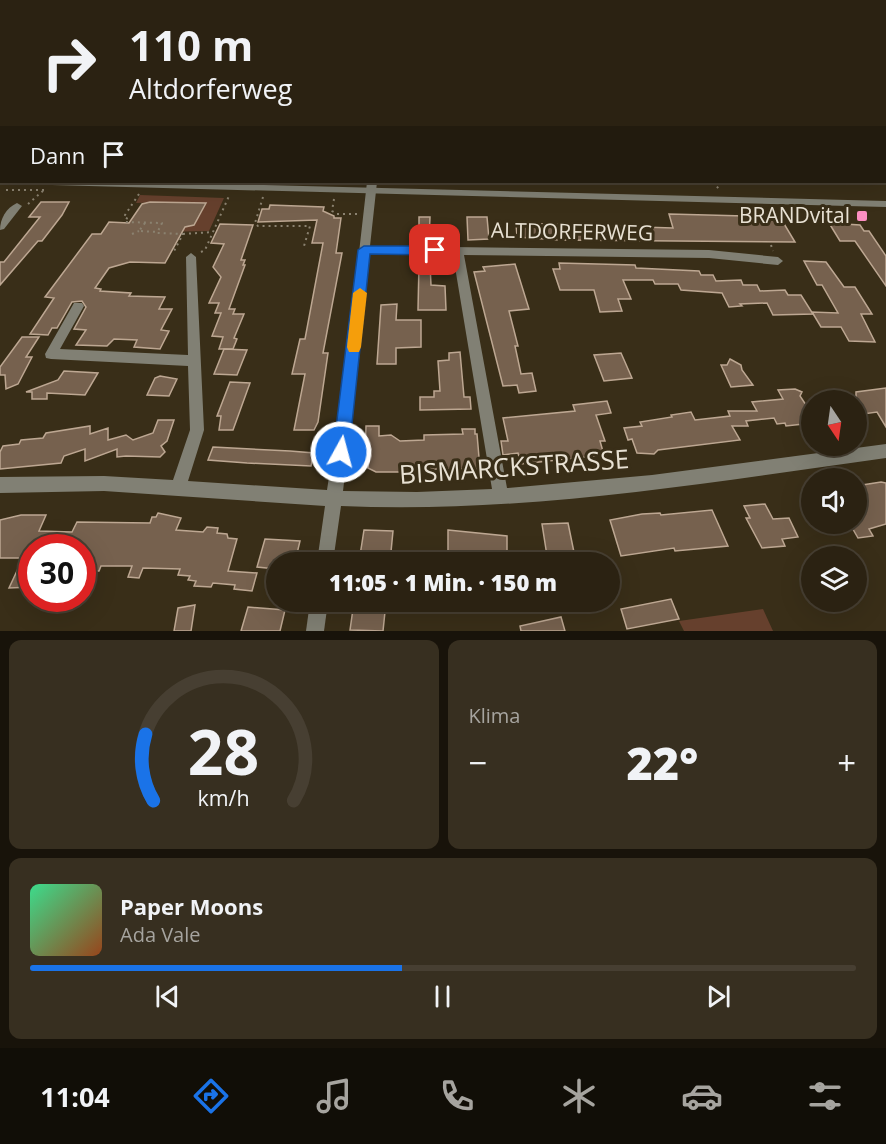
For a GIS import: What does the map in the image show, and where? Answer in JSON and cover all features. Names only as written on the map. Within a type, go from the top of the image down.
[{"type":"street","points":[[132,183],[372,186],[886,204]]},
{"type":"street","points":[[327,552],[372,186]]},
{"type":"street","points":[[0,227],[17,206]]},
{"type":"street","name":"ALTDORFERWEG","points":[[364,250],[709,254],[778,261]]},
{"type":"street","points":[[458,250],[501,497]]},
{"type":"street","points":[[178,487],[197,430],[191,257]]},
{"type":"street","points":[[78,306],[51,354],[195,361]]},
{"type":"street","name":"BISMARCKSTRASSE","points":[[0,485],[178,487],[335,498],[416,500],[501,497],[652,481],[886,451]]},
{"type":"street","points":[[315,631],[318,612]]},
{"type":"path","points":[[17,206],[30,203],[44,190]]},
{"type":"path","points":[[139,193],[125,215],[128,216],[124,222],[162,223],[158,232]]},
{"type":"path","points":[[191,257],[205,250],[229,196]]},
{"type":"path","points":[[263,197],[255,223],[258,226],[310,226],[304,246]]},
{"type":"path","points":[[342,200],[333,199],[332,211],[337,214],[360,214],[361,210]]},
{"type":"path","points":[[753,212],[756,217],[764,219]]},
{"type":"path","points":[[140,231],[145,223]]},
{"type":"path","points":[[132,234],[140,231],[183,234],[213,232]]},
{"type":"path","points":[[173,253],[183,234]]},
{"type":"shaded area","points":[[140,195],[224,198],[209,231],[160,232],[194,225],[196,221],[193,220],[199,217],[204,207],[200,203],[185,202],[184,205],[166,202],[136,203]]},
{"type":"shaded area","points":[[763,609],[773,631],[684,631],[679,621]]},
{"type":"building","points":[[41,202],[69,202],[42,241],[38,241],[0,285],[0,262],[4,262],[40,217],[29,217]]},
{"type":"building","points":[[150,202],[206,203],[194,225],[185,227],[165,263],[130,262],[109,268],[95,288],[101,289],[100,291],[131,293],[129,296],[165,297],[159,309],[172,309],[161,330],[169,331],[160,349],[134,347],[137,340],[114,339],[107,346],[76,345],[86,330],[74,329],[86,307],[82,301],[72,302],[57,328],[52,328],[48,335],[30,334],[54,298],[45,297],[92,234],[101,234],[109,222],[129,223],[142,204]]},
{"type":"building","points":[[270,205],[324,207],[323,211],[334,218],[341,218],[336,253],[342,253],[323,353],[328,353],[318,422],[314,430],[294,430],[305,374],[292,374],[300,339],[305,339],[323,243],[312,243],[317,220],[258,222],[262,209],[269,209]]},
{"type":"building","points":[[669,214],[780,217],[795,242],[559,240],[517,237],[516,223],[673,228]]},
{"type":"building","points":[[419,217],[430,217],[429,240],[419,240]]},
{"type":"building","points":[[467,217],[487,217],[489,239],[468,240]]},
{"type":"building","points":[[829,223],[860,225],[864,231],[869,231],[886,256],[886,286],[855,241],[840,241]]},
{"type":"building","points":[[220,224],[253,225],[241,260],[245,260],[243,265],[245,265],[229,309],[235,309],[233,314],[244,314],[234,338],[237,339],[233,349],[219,349],[223,337],[212,336],[221,313],[215,313],[219,303],[209,303],[221,277],[213,267],[224,244],[211,243]]},
{"type":"building","points":[[804,261],[826,262],[844,287],[855,287],[872,314],[861,314],[875,342],[849,341],[841,327],[821,327],[812,312],[838,313],[822,285],[817,285]]},
{"type":"building","points":[[559,263],[635,265],[636,268],[699,271],[701,275],[713,275],[716,281],[741,280],[743,285],[757,285],[760,291],[785,290],[788,295],[801,295],[813,314],[773,315],[767,303],[740,304],[742,306],[729,307],[722,293],[681,290],[678,284],[655,284],[653,280],[623,280],[631,299],[618,299],[622,311],[600,312],[594,290],[560,290],[553,269],[560,269]]},
{"type":"building","points":[[419,264],[430,264],[431,285],[445,286],[446,310],[418,310]]},
{"type":"building","points":[[515,264],[529,309],[509,311],[518,346],[515,346],[521,374],[532,373],[536,391],[519,393],[517,385],[503,386],[474,272],[485,271],[483,267]]},
{"type":"building","points":[[397,304],[396,320],[421,320],[421,347],[396,348],[396,364],[377,364],[381,305]]},
{"type":"building","points":[[22,337],[39,337],[26,357],[32,357],[18,384],[6,389],[5,375],[0,375],[0,367]]},
{"type":"building","points":[[224,349],[247,350],[237,375],[214,374]]},
{"type":"building","points":[[460,352],[464,397],[470,397],[471,409],[420,410],[420,397],[434,397],[434,391],[440,391],[438,361],[449,360],[449,353]]},
{"type":"building","points":[[621,353],[632,378],[604,381],[594,355]]},
{"type":"building","points":[[730,359],[741,365],[753,385],[731,387],[721,365],[727,365]]},
{"type":"building","points":[[64,371],[98,373],[85,395],[47,393],[47,399],[32,399],[32,392],[26,392],[58,380]]},
{"type":"building","points":[[160,376],[177,379],[169,396],[147,395],[155,378]]},
{"type":"building","points":[[230,382],[250,383],[233,430],[219,430],[221,416],[217,416]]},
{"type":"building","points":[[886,388],[886,427],[877,412],[867,413],[867,391]]},
{"type":"building","points":[[795,389],[801,392],[801,424],[786,426],[785,423],[777,424],[774,418],[746,421],[748,426],[732,426],[740,440],[658,450],[654,454],[637,453],[632,439],[628,440],[624,428],[642,426],[640,422],[691,412],[695,420],[730,416],[728,411],[757,411],[752,402],[783,399],[778,390]]},
{"type":"building","points":[[607,401],[611,413],[596,415],[605,441],[600,441],[604,455],[521,464],[518,453],[503,455],[501,441],[508,441],[503,418],[575,411],[573,405]]},
{"type":"building","points":[[158,420],[174,420],[167,441],[161,446],[165,452],[160,457],[117,457],[117,449],[85,461],[85,449],[64,456],[61,463],[0,469],[0,452],[3,446],[19,444],[21,440],[43,438],[46,433],[90,426],[90,434],[108,428],[108,440],[126,435],[133,440],[153,433]]},
{"type":"building","points":[[366,426],[379,426],[379,436],[391,435],[400,441],[424,440],[424,435],[463,434],[462,429],[475,429],[480,469],[406,469],[406,472],[376,472],[368,468],[368,460],[365,460]]},
{"type":"building","points":[[213,447],[314,453],[311,466],[247,463],[208,460]]},
{"type":"building","points":[[886,483],[886,524],[869,529],[873,536],[858,538],[856,534],[867,534],[867,484]]},
{"type":"building","points":[[765,504],[773,519],[789,518],[798,537],[782,539],[785,546],[762,548],[746,518],[750,518],[744,506]]},
{"type":"building","points":[[712,510],[728,546],[675,551],[674,548],[621,556],[610,520],[642,514],[660,513],[661,515]]},
{"type":"building","points":[[158,513],[181,518],[176,530],[203,532],[207,527],[218,528],[217,533],[227,534],[228,538],[237,539],[228,571],[257,573],[252,591],[234,589],[235,585],[213,583],[211,587],[194,586],[196,581],[188,580],[190,576],[178,575],[180,569],[143,568],[139,578],[128,577],[132,566],[101,566],[99,571],[96,571],[96,534],[18,534],[18,558],[0,558],[0,520],[21,515],[46,515],[39,531],[72,532],[77,522],[150,523],[152,517],[156,517]]},
{"type":"building","points":[[568,523],[574,552],[546,552],[542,524]]},
{"type":"building","points":[[364,530],[393,531],[391,552],[361,552]]},
{"type":"building","points":[[448,530],[507,536],[507,552],[448,552]]},
{"type":"building","points":[[265,539],[300,541],[297,552],[266,552],[266,568],[257,567]]},
{"type":"building","points":[[18,569],[18,588],[9,588]]},
{"type":"building","points":[[671,599],[679,619],[627,629],[621,609]]},
{"type":"building","points":[[195,605],[191,631],[174,631],[178,608]]},
{"type":"building","points":[[248,607],[266,608],[266,612],[285,612],[280,631],[241,631]]},
{"type":"building","points":[[353,612],[385,612],[383,631],[350,630]]},
{"type":"building","points":[[561,617],[565,631],[521,631],[520,626]]},
{"type":"slow traffic","points":[[354,347],[360,293]]},
{"type":"place","name":"BRANDvital","points":[[862,216]]},
{"type":"route","points":[[341,452],[364,250],[435,250]]}]
